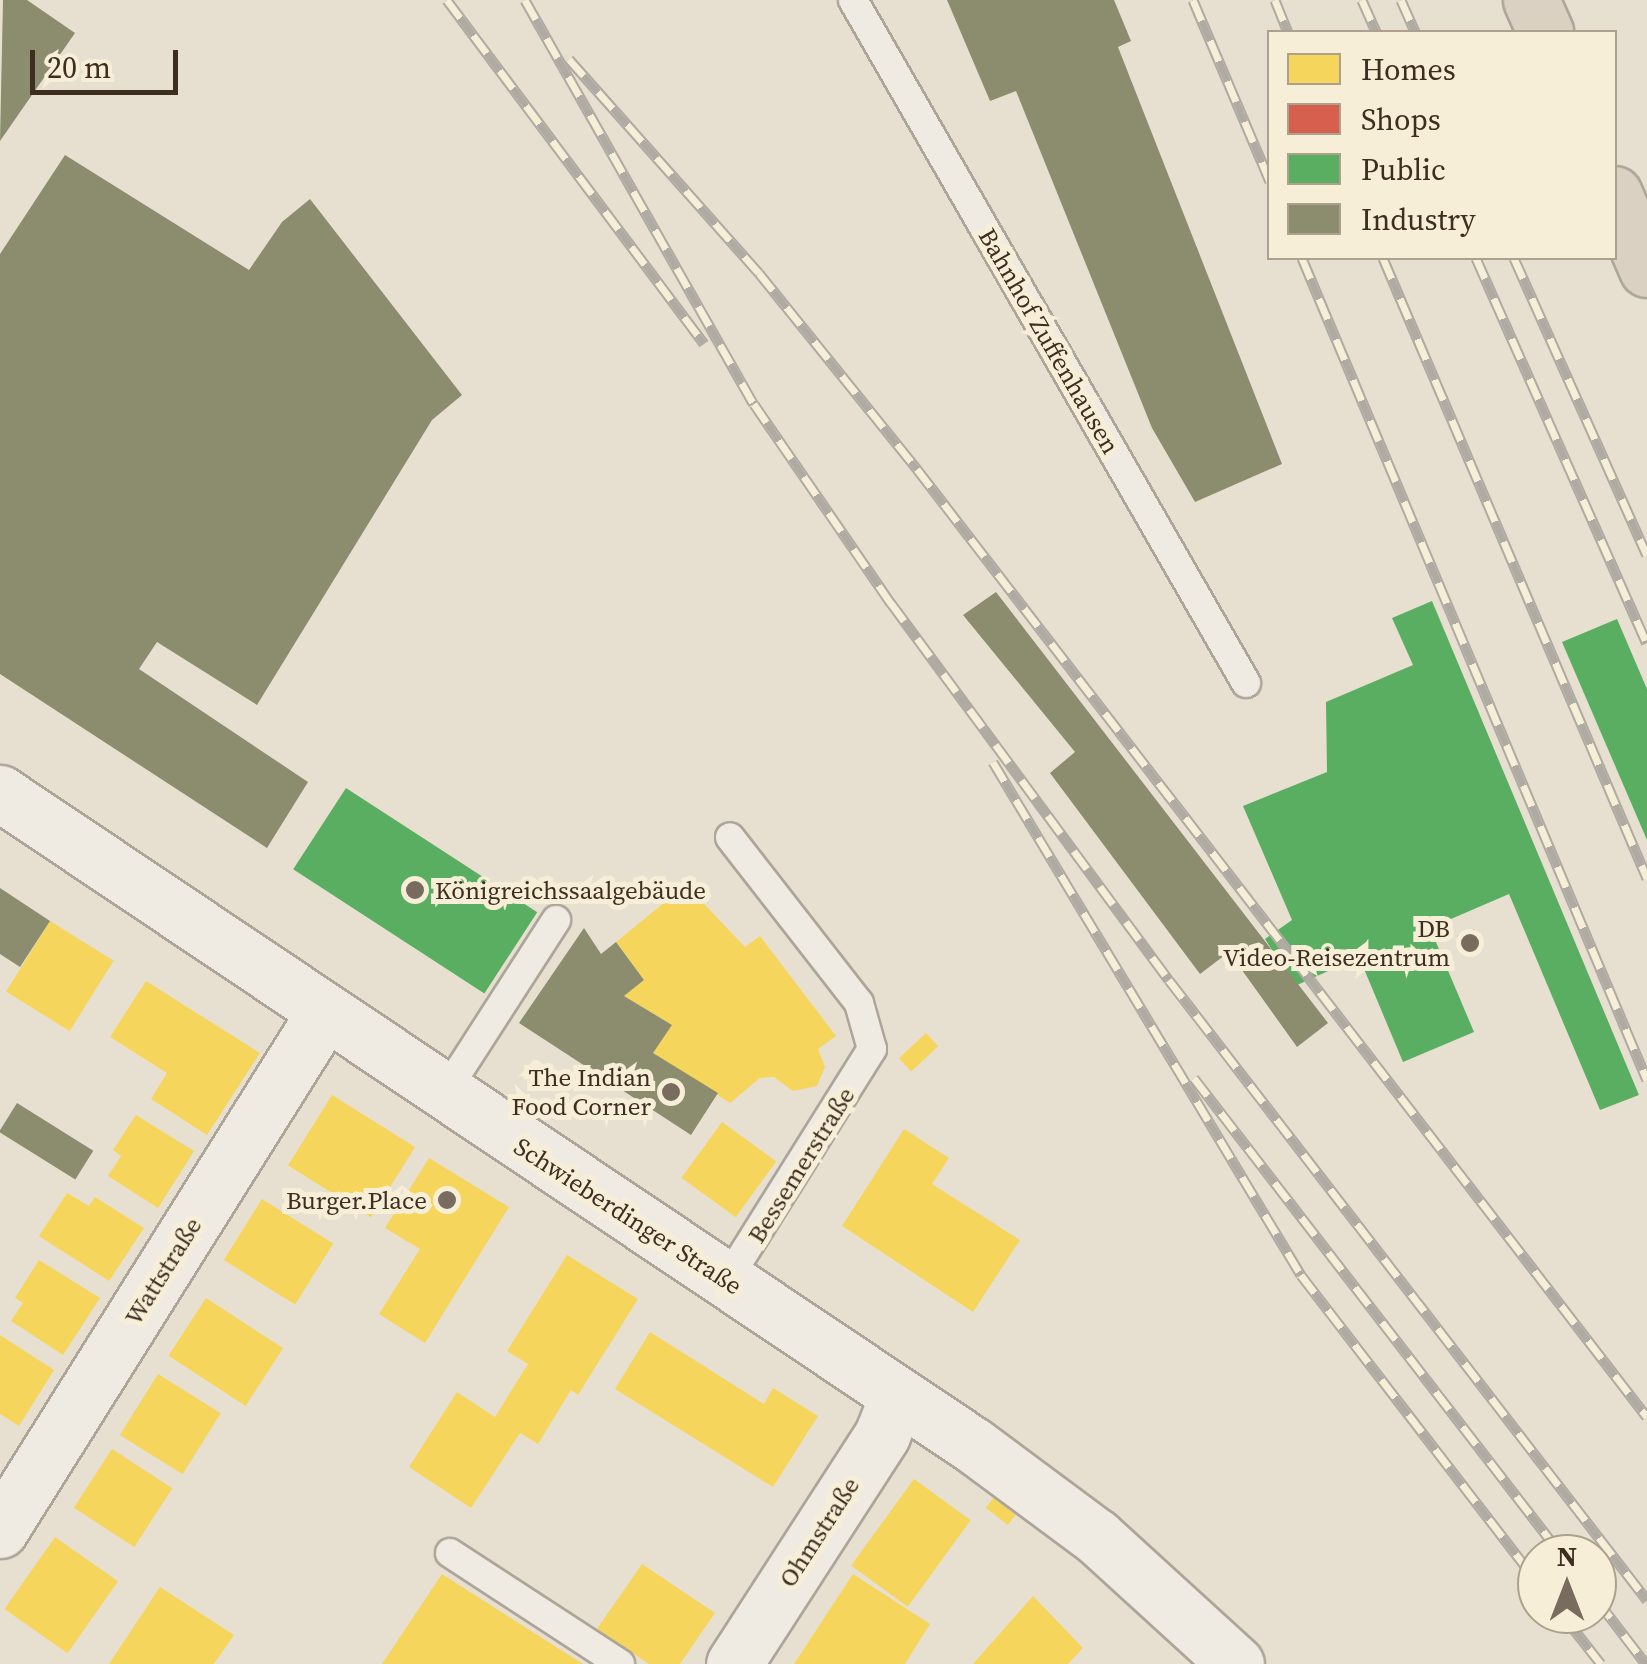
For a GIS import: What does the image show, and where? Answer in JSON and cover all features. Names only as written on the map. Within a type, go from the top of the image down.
[{"type":"highway","points":[[1531,0],[1544,30]]},
{"type":"highway","points":[[1617,201],[1647,269]]},
{"type":"main road","name":"Schwieberdinger Straße","points":[[0,793],[898,1395],[1096,1537],[1236,1664]]},
{"type":"main road","name":"Wattstraße","points":[[0,1530],[325,1012]]},
{"type":"main road","name":"Ohmstraße","points":[[734,1664],[882,1435],[898,1395]]},
{"type":"lane","name":"Bahnhof Zuffenhausen","points":[[853,0],[1246,683]]},
{"type":"lane","name":"Bessemerstraße","points":[[727,1280],[872,1049],[858,1003],[730,837]]},
{"type":"lane","points":[[444,1094],[556,920]]},
{"type":"lane","points":[[450,1553],[620,1664]]},
{"type":"building: Homes","points":[[686,885],[745,947],[760,936],[836,1036],[818,1049],[825,1067],[817,1086],[793,1091],[774,1077],[760,1078],[730,1103],[653,1053],[672,1025],[624,996],[644,980],[616,942]]},
{"type":"building: Homes","points":[[50,921],[114,961],[70,1031],[6,991]]},
{"type":"building: Homes","points":[[146,981],[260,1053],[207,1135],[151,1099],[167,1073],[110,1037]]},
{"type":"building: Homes","points":[[926,1033],[938,1046],[911,1071],[899,1058]]},
{"type":"building: Homes","points":[[332,1095],[415,1147],[371,1217],[288,1165]]},
{"type":"building: Homes","points":[[136,1115],[194,1151],[158,1208],[108,1176],[121,1156],[113,1150]]},
{"type":"building: Homes","points":[[722,1122],[776,1161],[736,1217],[681,1178]]},
{"type":"building: Homes","points":[[904,1129],[949,1158],[932,1184],[1020,1240],[973,1312],[842,1226]]},
{"type":"building: Homes","points":[[429,1158],[509,1207],[425,1343],[379,1314],[420,1249],[385,1228]]},
{"type":"building: Homes","points":[[67,1193],[89,1206],[95,1197],[144,1228],[109,1281],[39,1236]]},
{"type":"building: Homes","points":[[262,1199],[333,1244],[295,1305],[224,1260]]},
{"type":"building: Homes","points":[[567,1255],[638,1299],[578,1395],[571,1390],[538,1444],[520,1433],[471,1508],[409,1467],[457,1392],[495,1417],[528,1364],[507,1351]]},
{"type":"building: Homes","points":[[39,1260],[100,1298],[63,1355],[11,1321],[23,1303],[15,1298]]},
{"type":"building: Homes","points":[[206,1298],[283,1348],[246,1406],[168,1356]]},
{"type":"building: Homes","points":[[650,1332],[764,1404],[773,1388],[818,1416],[773,1487],[615,1389]]},
{"type":"building: Homes","points":[[0,1335],[54,1370],[19,1426],[0,1414]]},
{"type":"building: Homes","points":[[158,1374],[221,1413],[183,1474],[120,1435]]},
{"type":"building: Homes","points":[[112,1449],[172,1488],[134,1547],[74,1508]]},
{"type":"building: Homes","points":[[914,1479],[971,1520],[908,1607],[851,1566]]},
{"type":"building: Homes","points":[[995,1496],[1017,1513],[1008,1525],[986,1508]]},
{"type":"building: Homes","points":[[55,1537],[118,1581],[68,1653],[5,1609]]},
{"type":"building: Homes","points":[[642,1564],[715,1613],[680,1664],[649,1664],[597,1629]]},
{"type":"building: Homes","points":[[442,1574],[583,1664],[382,1664]]},
{"type":"building: Homes","points":[[853,1574],[930,1624],[905,1664],[794,1664]]},
{"type":"building: Homes","points":[[160,1587],[234,1635],[214,1664],[109,1664]]},
{"type":"building: Homes","points":[[1033,1596],[1083,1648],[1068,1664],[973,1664]]},
{"type":"building: Shops","name":"DB Video-Reisezentrum","points":[[1474,929],[1482,949],[1466,956],[1457,936]]},
{"type":"building: Public","points":[[1432,601],[1639,1095],[1600,1110],[1509,894],[1430,928],[1474,1032],[1403,1062],[1359,957],[1295,986],[1265,939],[1292,920],[1243,806],[1327,772],[1326,702],[1413,665],[1392,618]]},
{"type":"building: Public","points":[[1617,619],[1647,689],[1647,840],[1562,642]]},
{"type":"building: Public","name":"Königreichssaalgebäude","points":[[346,788],[537,912],[484,994],[293,869]]},
{"type":"building: Industry","points":[[3,0],[27,0],[75,33],[0,141]]},
{"type":"building: Industry","points":[[947,0],[1114,0],[1131,41],[1118,47],[1282,464],[1195,502],[1152,428],[1016,91],[990,101]]},
{"type":"building: Industry","points":[[65,155],[249,270],[282,222],[310,199],[462,395],[432,420],[257,705],[157,642],[139,669],[308,782],[267,848],[0,674],[0,254]]},
{"type":"building: Industry","points":[[996,592],[1328,1023],[1297,1047],[1229,952],[1200,974],[1050,773],[1075,752],[963,615]]},
{"type":"building: Industry","points":[[0,888],[50,921],[20,967],[0,954]]},
{"type":"building: Industry","points":[[584,928],[601,954],[616,942],[644,980],[624,996],[672,1025],[653,1053],[718,1093],[691,1135],[519,1023]]},
{"type":"building: Industry","points":[[17,1103],[93,1151],[75,1180],[0,1132]]},
{"type":"railway","points":[[447,0],[704,344]]},
{"type":"railway","points":[[525,0],[754,404],[891,603],[1169,980],[1647,1600]]},
{"type":"railway","points":[[1193,0],[1267,174]]},
{"type":"railway","points":[[1275,0],[1287,30]]},
{"type":"railway","points":[[1362,0],[1375,30]]},
{"type":"railway","points":[[1401,0],[1414,30]]},
{"type":"railway","points":[[569,59],[759,273],[917,469],[1647,1417]]},
{"type":"railway","points":[[1303,260],[1647,1080]]},
{"type":"railway","points":[[1384,260],[1647,878]]},
{"type":"railway","points":[[1477,260],[1647,643]]},
{"type":"railway","points":[[1515,260],[1647,555]]},
{"type":"railway","points":[[993,762],[1301,1275],[1517,1556]]},
{"type":"railway","points":[[1194,1078],[1546,1534]]},
{"type":"railway","points":[[1617,1626],[1646,1664]]},
{"type":"railway","points":[[1578,1634],[1601,1664]]},
{"type":"place","name":"Königreichssaalgebäude","points":[[415,890]]},
{"type":"place","name":"DB Video-Reisezentrum","points":[[1470,943]]},
{"type":"place","name":"The Indian Food Corner","points":[[671,1092]]},
{"type":"place","name":"Burger.Place","points":[[447,1200]]}]
